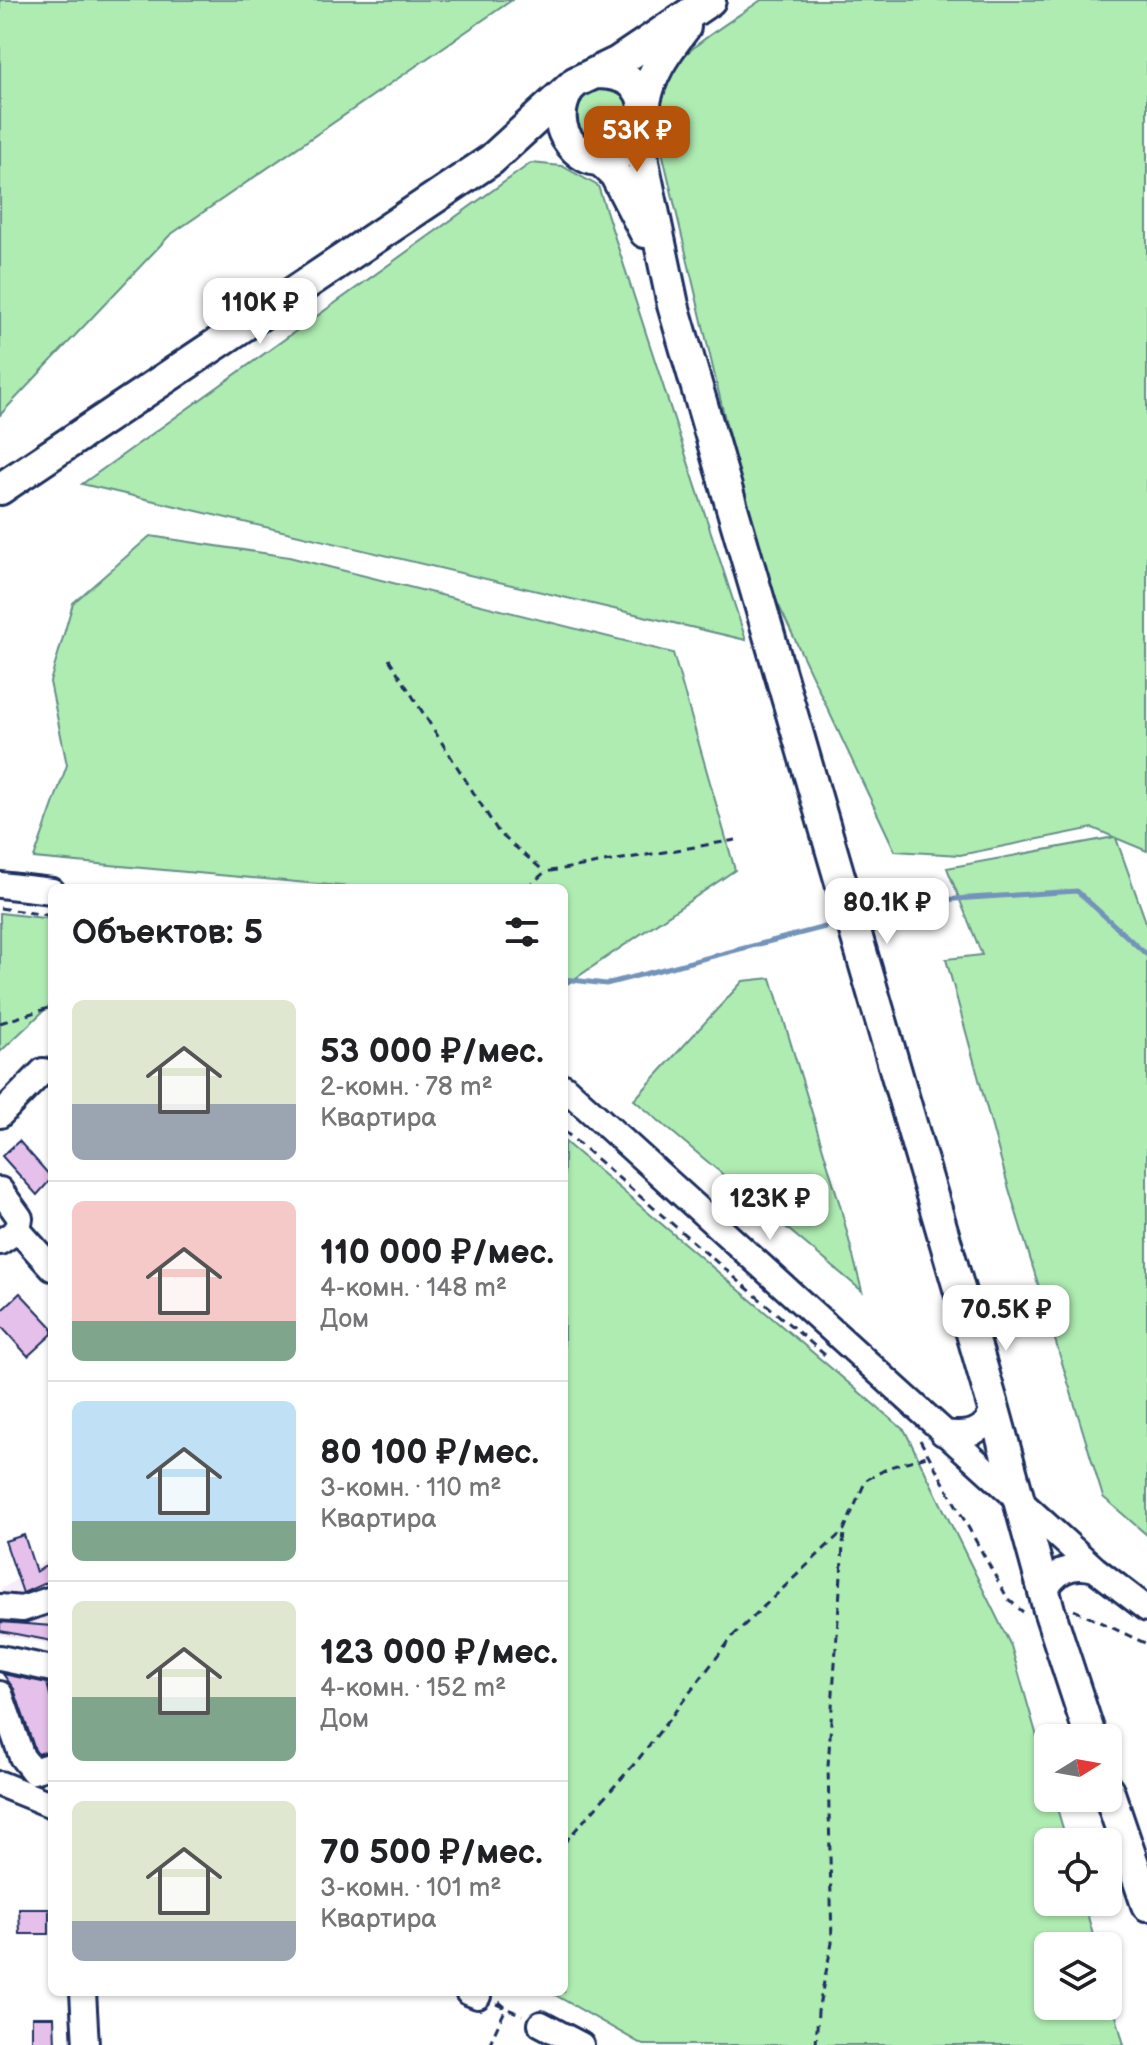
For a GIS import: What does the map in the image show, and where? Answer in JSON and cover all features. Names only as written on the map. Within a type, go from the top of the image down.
[{"type":"main road","points":[[0,489],[491,160],[576,82],[596,73],[705,3]]},
{"type":"main road","points":[[491,160],[528,146],[553,144],[587,153],[619,154],[628,148],[643,120],[647,87],[661,59],[705,3]]},
{"type":"main road","points":[[596,73],[607,73],[627,81],[641,98],[643,162],[673,305],[994,1409],[1018,1499],[1034,1603],[1085,1724]]},
{"type":"main road","points":[[568,90],[563,99],[560,121],[569,141],[615,174],[637,211],[673,305]]},
{"type":"main road","points":[[1115,1812],[1147,1905]]},
{"type":"street","points":[[0,885],[48,891]]},
{"type":"street","points":[[0,1115],[43,1071]]},
{"type":"street","points":[[568,1091],[943,1433],[1095,1569],[1147,1609]]},
{"type":"street","points":[[0,1190],[20,1218],[9,1236],[48,1265]]},
{"type":"street","points":[[943,1433],[974,1433],[986,1425],[994,1409]]},
{"type":"street","points":[[1034,1603],[1063,1570],[1075,1566],[1095,1569]]},
{"type":"street","points":[[0,1607],[22,1609],[48,1600]]},
{"type":"street","points":[[0,1658],[48,1668]]},
{"type":"street","points":[[0,1694],[22,1757],[33,1771],[48,1766]]},
{"type":"street","points":[[0,1784],[48,1803]]},
{"type":"street","points":[[83,1996],[86,2045]]},
{"type":"street","points":[[541,2024],[581,2045]]},
{"type":"path","points":[[389,659],[499,833],[545,872]]},
{"type":"path","points":[[532,884],[545,872],[736,840]]},
{"type":"path","points":[[0,908],[48,915]]},
{"type":"path","points":[[0,1023],[48,1008]]},
{"type":"path","points":[[568,1134],[830,1359]]},
{"type":"path","points":[[914,1431],[931,1455],[1008,1599],[1034,1603]]},
{"type":"path","points":[[816,2045],[818,2011],[832,1943],[828,1766],[844,1530],[866,1480],[890,1467],[931,1455]]},
{"type":"path","points":[[568,1839],[637,1761],[734,1635],[844,1530]]},
{"type":"path","points":[[1071,1608],[1147,1644]]},
{"type":"path","points":[[478,1996],[541,2024]]},
{"type":"path","points":[[489,2045],[506,2008]]},
{"type":"shaded area","points":[[48,1560],[48,1643],[0,1635],[0,1590]]},
{"type":"green space","points":[[0,0],[512,0],[170,235],[0,415]]},
{"type":"green space","points":[[761,0],[1147,0],[1147,851],[1116,838],[1147,925],[1147,1535],[1103,1497],[1009,1189],[946,959],[982,955],[947,868],[1114,837],[1093,828],[960,855],[895,851],[770,587],[728,432],[661,147],[658,116],[662,85],[678,61]]},
{"type":"green space","points":[[602,86],[622,95],[631,115],[622,135],[602,144],[582,135],[573,115],[582,95]]},
{"type":"green space","points":[[531,163],[562,166],[598,186],[746,640],[82,484]]},
{"type":"green space","points":[[150,536],[289,557],[673,653],[735,870],[568,983],[568,884],[317,884],[34,858],[67,765],[50,682],[73,603]]},
{"type":"green space","points":[[0,913],[48,919],[48,1007],[0,1052]]},
{"type":"green space","points":[[771,978],[840,1205],[862,1291],[634,1100],[743,981]]},
{"type":"green space","points":[[568,1144],[905,1431],[1011,1646],[1034,1726],[1034,1812],[1058,1812],[1063,1828],[1034,1828],[1034,1916],[1088,1916],[1092,1932],[1034,1932],[1034,2020],[1117,2020],[1124,2045],[643,2045],[557,1996],[568,1996]]},
{"type":"building","points":[[19,1141],[48,1174],[48,1183],[37,1195],[2,1156]]},
{"type":"building","points":[[20,1293],[48,1323],[48,1338],[28,1356],[0,1325],[0,1312]]},
{"type":"building","points":[[24,1535],[36,1572],[48,1564],[48,1582],[23,1593],[5,1541]]},
{"type":"building","points":[[0,1622],[48,1626],[48,1640],[0,1631]]},
{"type":"building","points":[[3,1674],[47,1683],[48,1751],[38,1754],[35,1750],[14,1689]]},
{"type":"building","points":[[19,1909],[48,1909],[48,1934],[20,1934]]},
{"type":"building","points":[[32,2017],[54,2017],[55,2044],[32,2045]]},
{"type":"waterway","points":[[925,901],[1077,891],[1147,955]]},
{"type":"waterway","points":[[568,979],[606,984],[825,927]]}]
